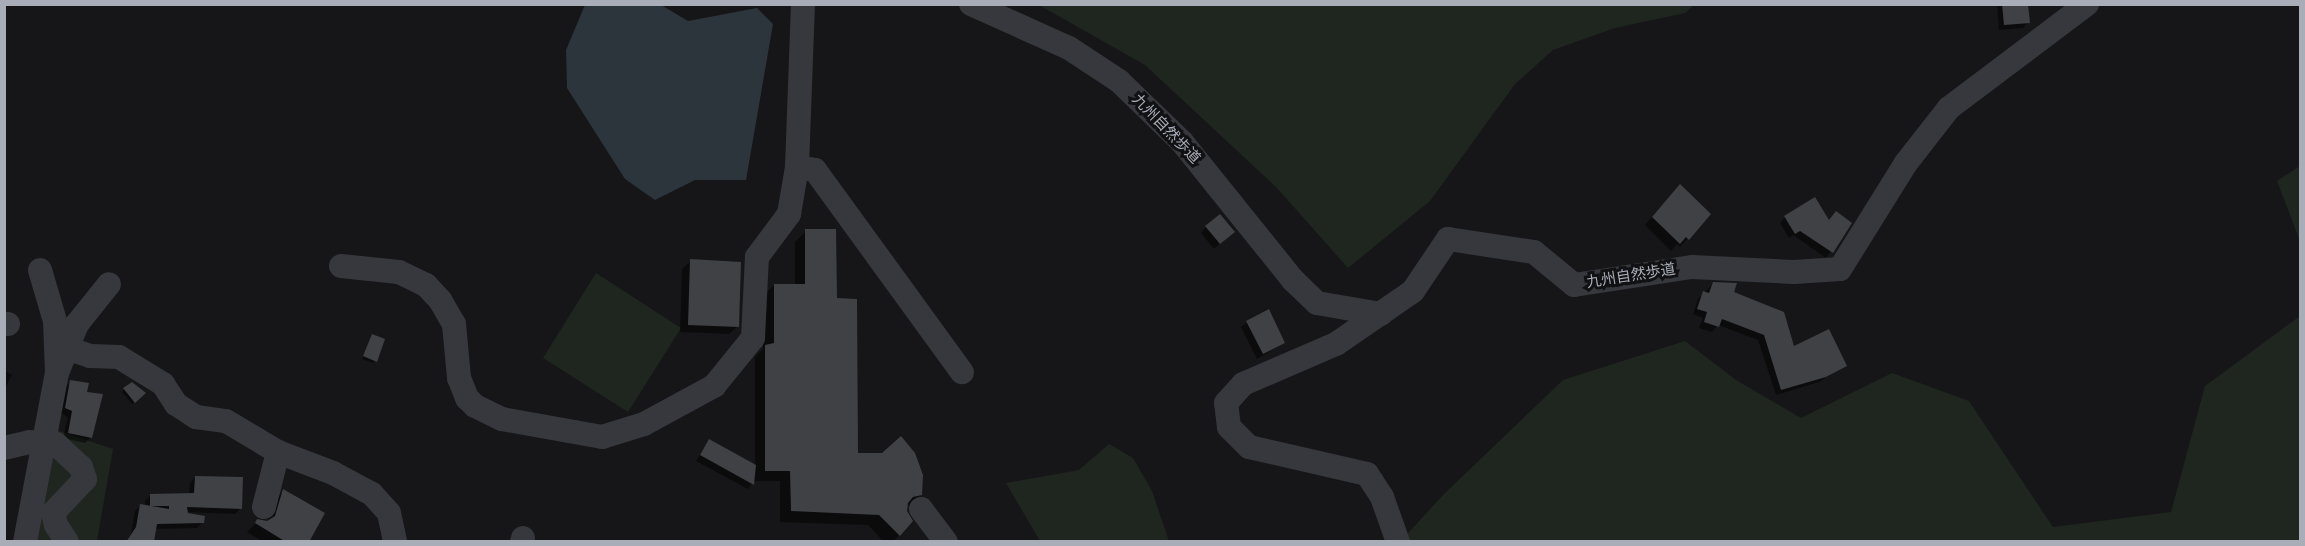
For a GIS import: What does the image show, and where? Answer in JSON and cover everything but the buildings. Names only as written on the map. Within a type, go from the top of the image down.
[{"type":"street","points":[[341,266],[399,273],[426,285],[440,300],[454,324],[462,388],[475,406],[502,419],[602,437],[644,424],[714,386],[753,338],[757,257],[789,214],[797,167],[802,4]]},
{"type":"street","name":"九州自然歩道","points":[[971,4],[1069,48],[1119,81],[1182,142],[1293,280],[1317,303],[1381,314],[1413,291],[1448,239],[1534,252],[1574,285],[1692,267],[1794,272],[1840,269],[1906,163],[1949,108],[2087,4]]},
{"type":"street","points":[[797,167],[816,170],[962,372]]},
{"type":"street","points":[[40,270],[66,322],[69,349],[57,374]]},
{"type":"street","points":[[25,542],[66,322],[109,284]]},
{"type":"street","points":[[1381,314],[1335,344],[1243,384],[1226,403],[1229,427],[1249,447],[1367,474],[1382,497],[1398,542]]},
{"type":"street","points":[[69,349],[90,356],[119,357],[163,384],[176,404],[196,417],[226,421],[278,452],[333,473],[372,494],[388,513],[394,542]]},
{"type":"street","points":[[4,448],[44,441],[56,444],[81,467],[84,479],[53,513],[56,525],[67,542]]},
{"type":"street","points":[[264,507],[278,452]]},
{"type":"street","points":[[921,509],[946,542]]},
{"type":"shaded area","points":[[585,5],[661,5],[688,21],[757,8],[773,24],[746,180],[695,180],[655,200],[625,179],[567,88],[566,50]]},
{"type":"shaded area","points":[[1039,5],[1694,5],[1685,13],[1615,28],[1553,50],[1515,84],[1430,201],[1348,268],[1277,188],[1145,65]]},
{"type":"shaded area","points":[[2300,166],[2300,241],[2277,181]]},
{"type":"shaded area","points":[[596,273],[681,328],[628,412],[543,358]]},
{"type":"shaded area","points":[[2300,316],[2300,541],[1400,542],[1444,494],[1563,380],[1685,341],[1736,380],[1801,418],[1892,373],[1969,401],[2053,527],[2171,512],[2205,386]]},
{"type":"shaded area","points":[[53,429],[113,449],[97,541],[34,542]]},
{"type":"shaded area","points":[[1109,444],[1133,458],[1152,491],[1169,541],[1040,541],[1006,483],[1079,470]]}]
